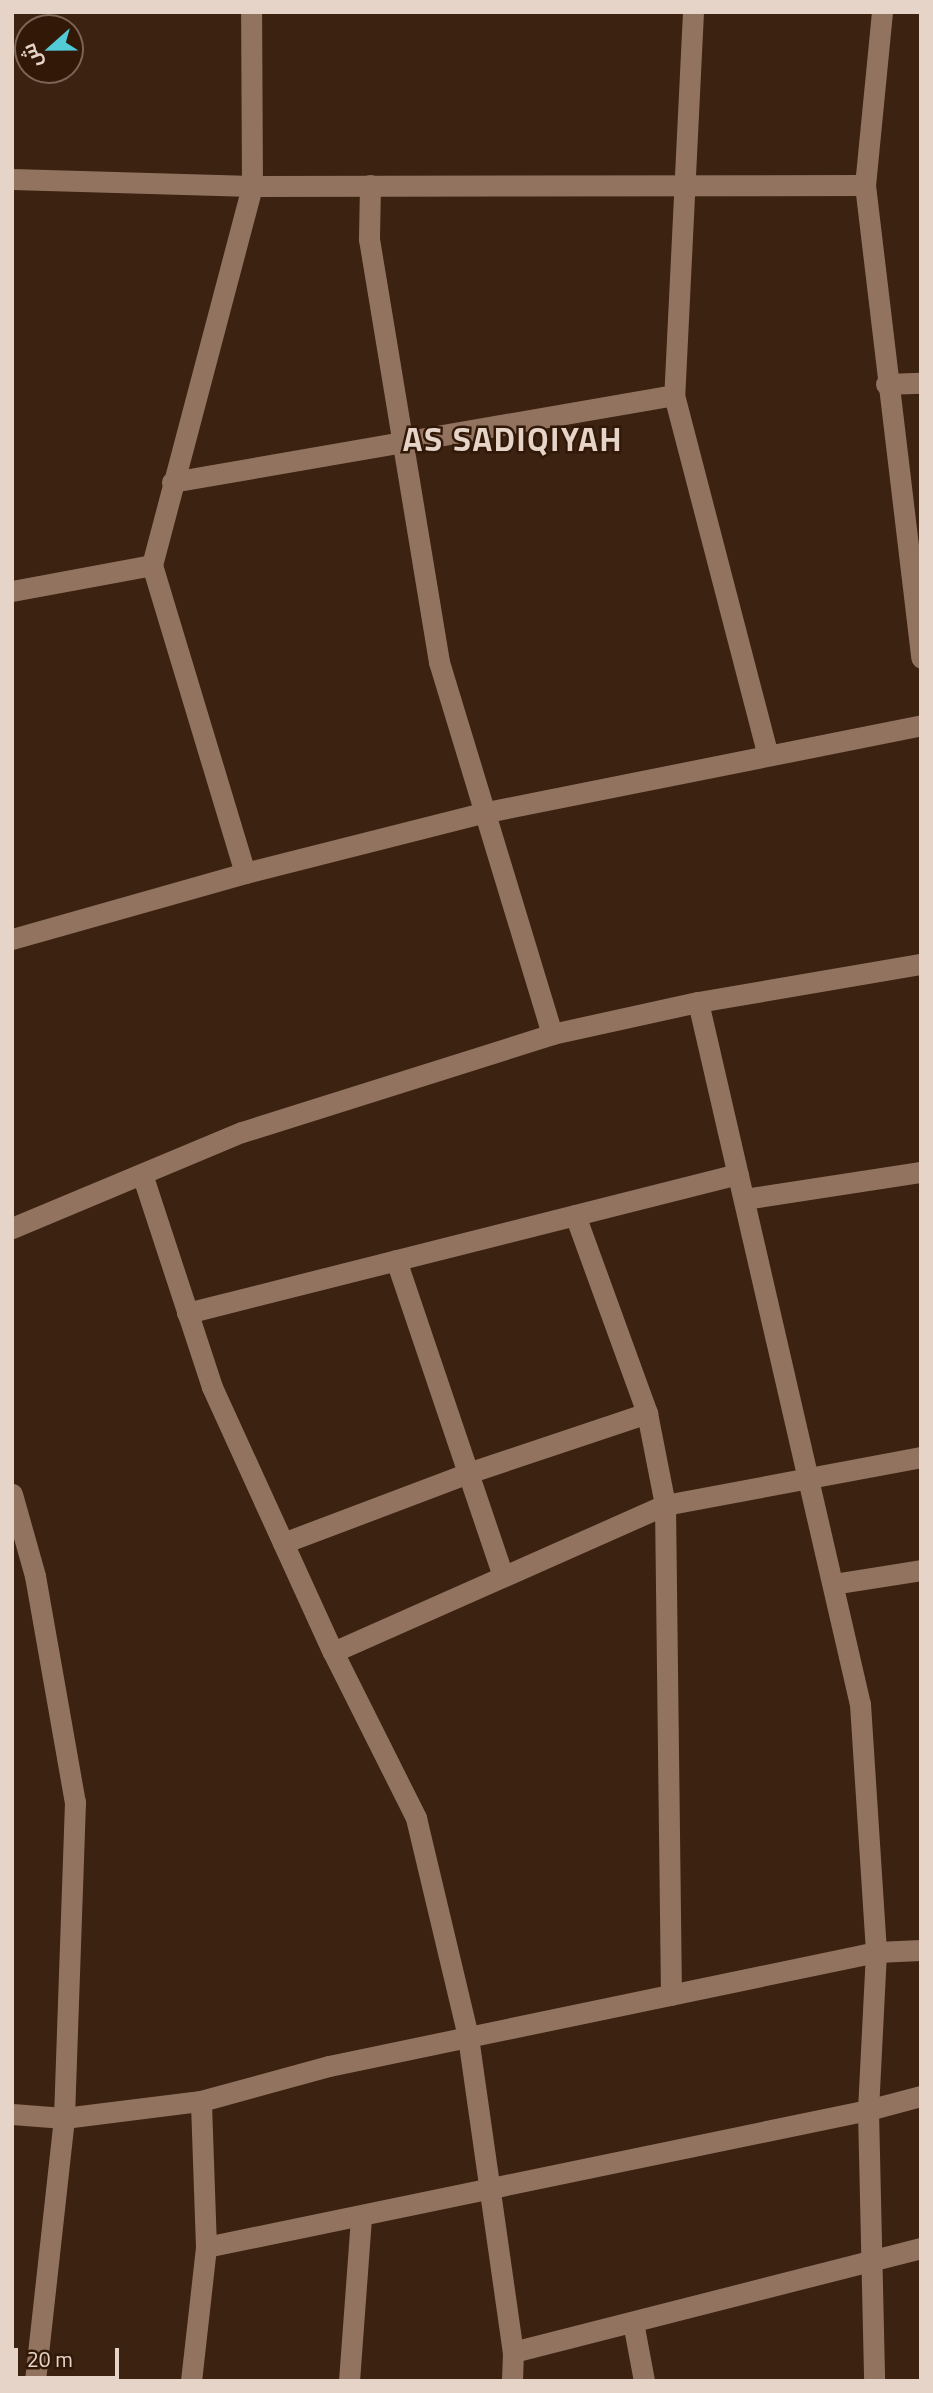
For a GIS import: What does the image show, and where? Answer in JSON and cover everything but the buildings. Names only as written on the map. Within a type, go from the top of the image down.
[{"type":"street","points":[[244,873],[152,565],[252,186],[251,12]]},
{"type":"street","points":[[693,12],[674,395],[768,755]]},
{"type":"street","points":[[882,12],[865,184],[886,384],[915,568],[921,657]]},
{"type":"street","points":[[12,179],[252,186],[865,184]]},
{"type":"street","points":[[370,185],[369,239],[439,662],[482,813],[552,1034]]},
{"type":"street","points":[[886,384],[921,383]]},
{"type":"street","points":[[172,482],[674,395]]},
{"type":"street","points":[[12,591],[152,565]]},
{"type":"street","points":[[12,939],[244,873],[482,813],[921,725]]},
{"type":"street","points":[[12,1228],[242,1132],[552,1034],[698,1002],[921,964]]},
{"type":"street","points":[[698,1002],[860,1704],[876,1952],[868,2110],[874,2381]]},
{"type":"street","points":[[744,1199],[921,1172]]},
{"type":"street","points":[[142,1174],[212,1387],[333,1651],[416,1818],[468,2037],[492,2187],[513,2352],[512,2381]]},
{"type":"street","points":[[187,1313],[738,1174]]},
{"type":"street","points":[[575,1215],[647,1413],[665,1504],[671,1995]]},
{"type":"street","points":[[396,1261],[503,1576]]},
{"type":"street","points":[[283,1543],[468,1473],[647,1413]]},
{"type":"street","points":[[333,1651],[665,1504],[921,1457]]},
{"type":"street","points":[[12,1494],[20,1552],[75,1802],[64,2118],[35,2381]]},
{"type":"street","points":[[832,1584],[921,1570]]},
{"type":"street","points":[[12,2114],[64,2118],[201,2101],[328,2066],[876,1952],[921,1950]]},
{"type":"street","points":[[206,2247],[868,2110],[921,2096]]},
{"type":"street","points":[[191,2381],[206,2247],[201,2101]]},
{"type":"street","points":[[349,2381],[361,2216]]},
{"type":"street","points":[[513,2352],[921,2248]]},
{"type":"street","points":[[632,2322],[644,2381]]},
{"type":"district","name":"AS SADIQIYAH","points":[[513,439]]}]
